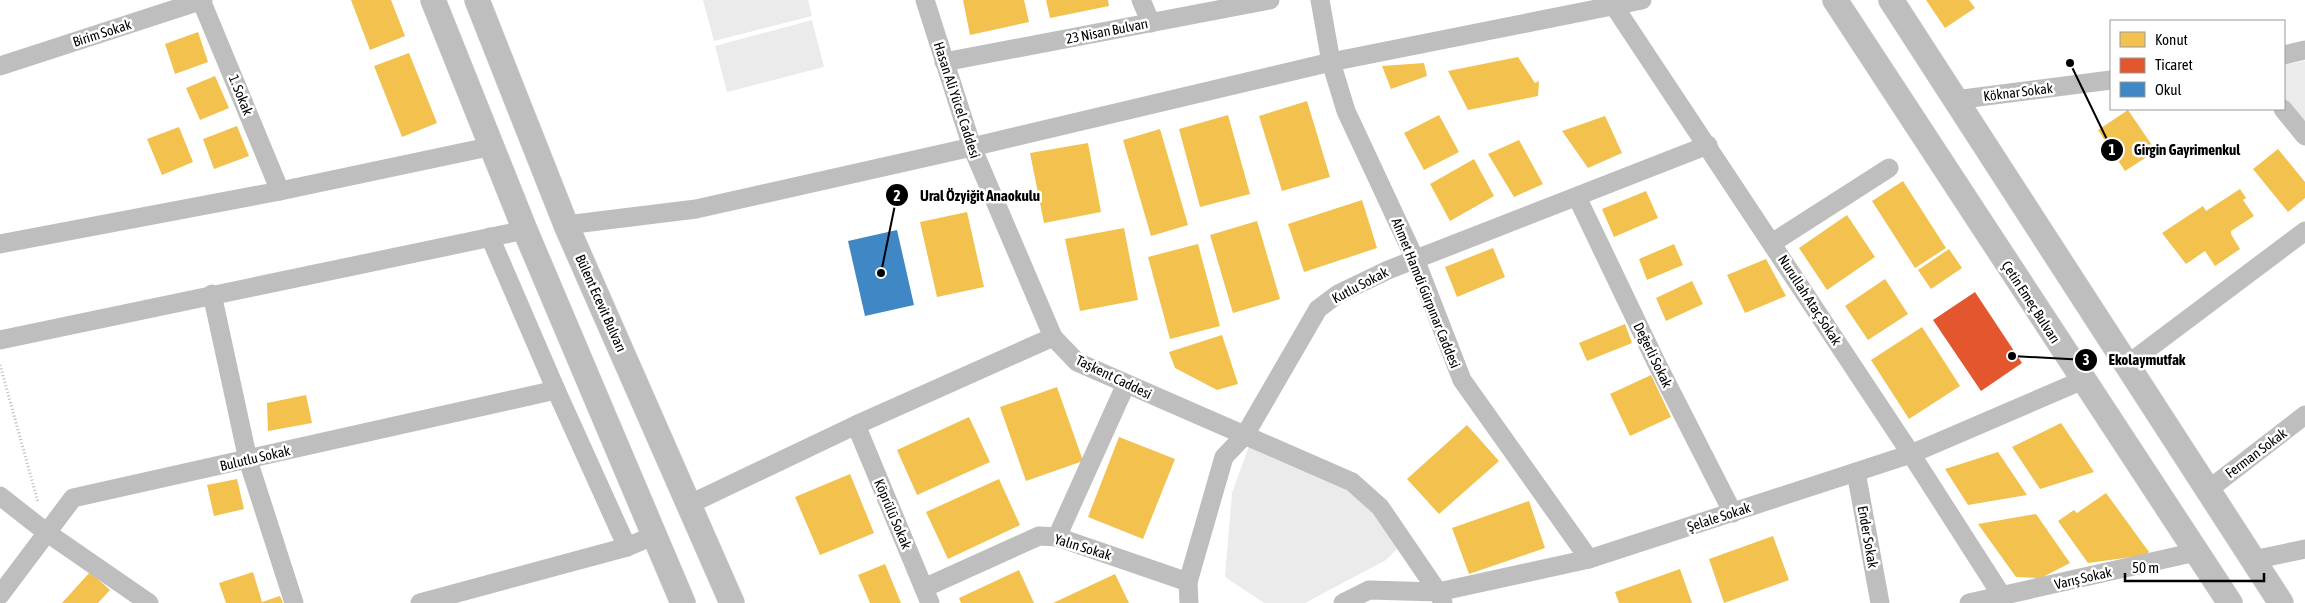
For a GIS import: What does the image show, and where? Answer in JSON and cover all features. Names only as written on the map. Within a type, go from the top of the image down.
[{"type":"main road","points":[[433,0],[526,230],[683,603]]},
{"type":"main road","name":"Bülent Ecevit Bulvarı","points":[[477,0],[566,225],[732,603]]},
{"type":"main road","name":"Çetin Emeç Bulvarı","points":[[1835,0],[2230,603]]},
{"type":"main road","points":[[1891,0],[2281,603]]},
{"type":"street","name":"Birim Sokak","points":[[0,66],[202,0]]},
{"type":"street","name":"1. Sokak","points":[[202,0],[280,191]]},
{"type":"street","name":"Hasan Ali Yücel Caddesi","points":[[924,0],[972,147],[1053,337]]},
{"type":"street","points":[[1140,0],[1151,23]]},
{"type":"street","name":"23 Nisan Bulvarı","points":[[944,62],[1270,0]]},
{"type":"street","name":"Ahmet Hamdi Gürpınar Caddesi","points":[[1320,0],[1331,62],[1346,111],[1415,259],[1462,380],[1588,559]]},
{"type":"street","points":[[566,225],[696,209],[972,147],[1331,62],[1642,0]]},
{"type":"street","name":"Nurullah Ataç Sokak","points":[[1614,6],[1708,145],[2002,596]]},
{"type":"street","points":[[2285,54],[2305,50]]},
{"type":"street","name":"Köknar Sokak","points":[[1956,100],[2110,80]]},
{"type":"street","points":[[2284,110],[2305,136]]},
{"type":"street","name":"Kutlu Sokak","points":[[1188,603],[1188,582],[1224,457],[1246,435],[1318,310],[1338,294],[1388,270],[1708,145]]},
{"type":"street","points":[[0,244],[280,191],[493,146]]},
{"type":"street","points":[[1772,243],[1889,168]]},
{"type":"street","name":"Değerli Sokak","points":[[1577,196],[1657,364],[1733,513]]},
{"type":"street","points":[[0,340],[212,294],[526,230]]},
{"type":"street","points":[[2128,364],[2305,230]]},
{"type":"street","points":[[490,237],[627,547]]},
{"type":"street","points":[[212,294],[248,460],[294,603]]},
{"type":"street","points":[[690,504],[856,425],[1053,337]]},
{"type":"street","name":"Taşkent Caddesi","points":[[1053,337],[1077,362],[1352,482],[1380,506],[1440,597]]},
{"type":"street","name":"Şelale Sokak","points":[[1343,603],[1369,590],[1440,597],[1588,559],[1911,454],[2083,380]]},
{"type":"street","points":[[1057,538],[1126,384]]},
{"type":"street","name":"Bulutlu Sokak","points":[[0,596],[73,498],[556,390]]},
{"type":"street","name":"Ferman Sokak","points":[[2208,490],[2305,415]]},
{"type":"street","name":"Köprülü Sokak","points":[[856,425],[927,595]]},
{"type":"street","name":"Ender Sokak","points":[[1856,472],[1880,603]]},
{"type":"street","points":[[0,496],[46,532],[149,603]]},
{"type":"street","points":[[420,603],[627,547],[655,535]]},
{"type":"street","name":"Yalın Sokak","points":[[927,595],[1039,536],[1057,538],[1188,582]]},
{"type":"street","points":[[2253,560],[2305,549]]},
{"type":"street","name":"Varış Sokak","points":[[1969,603],[2196,552]]},
{"type":"path","points":[[0,365],[46,532]]},
{"type":"shaded area","points":[[703,0],[808,0],[812,16],[714,41]]},
{"type":"shaded area","points":[[812,20],[824,67],[727,92],[715,46]]},
{"type":"shaded area","points":[[2305,61],[2305,130],[2285,105],[2285,65]]},
{"type":"shaded area","points":[[1249,446],[1349,487],[1377,511],[1397,549],[1386,560],[1305,603],[1264,603],[1225,577],[1232,493]]},
{"type":"building: Konut","points":[[351,0],[391,0],[405,36],[370,50]]},
{"type":"building: Konut","points":[[963,0],[1024,0],[1029,22],[970,35]]},
{"type":"building: Konut","points":[[1046,0],[1108,0],[1109,6],[1050,18]]},
{"type":"building: Konut","points":[[1926,0],[1969,0],[1975,8],[1945,28]]},
{"type":"building: Konut","points":[[198,32],[208,62],[175,74],[165,44]]},
{"type":"building: Konut","points":[[409,53],[437,123],[402,137],[374,66]]},
{"type":"building: Konut","points":[[1518,57],[1535,83],[1539,81],[1538,96],[1468,110],[1448,71]]},
{"type":"building: Konut","points":[[1424,63],[1427,76],[1391,89],[1382,66]]},
{"type":"building: Konut","points":[[215,76],[229,108],[200,120],[186,88]]},
{"type":"building: Konut","points":[[1307,101],[1330,177],[1282,191],[1259,116]]},
{"type":"building: Konut","points":[[2128,110],[2156,151],[2125,171],[2098,130]]},
{"type":"building: Konut","points":[[1228,115],[1250,194],[1200,207],[1179,129]]},
{"type":"building: Konut","points":[[1439,115],[1459,152],[1424,170],[1404,133]]},
{"type":"building: Konut","points":[[1605,116],[1622,153],[1588,168],[1562,131]]},
{"type":"building: Konut","points":[[237,126],[249,156],[214,169],[203,139]]},
{"type":"building: Konut","points":[[179,127],[193,162],[162,175],[147,139]]},
{"type":"building: Konut","points":[[1160,129],[1188,225],[1151,236],[1123,140]]},
{"type":"building: Konut","points":[[1519,140],[1543,184],[1514,197],[1488,154]]},
{"type":"building: Konut","points":[[1088,143],[1101,212],[1044,223],[1030,153]]},
{"type":"building: Konut","points":[[2278,149],[2305,182],[2305,198],[2288,212],[2253,169]]},
{"type":"building: Konut","points":[[1474,159],[1494,196],[1450,221],[1430,184]]},
{"type":"building: Konut","points":[[1903,181],[1946,248],[1915,268],[1872,201]]},
{"type":"building: Konut","points":[[2240,189],[2246,198],[2243,200],[2254,216],[2231,231],[2240,249],[2215,266],[2205,251],[2186,264],[2162,233],[2203,206],[2206,211]]},
{"type":"building: Konut","points":[[1646,191],[1658,218],[1614,237],[1602,209]]},
{"type":"building: Konut","points":[[1362,200],[1377,248],[1304,272],[1288,224]]},
{"type":"building: Konut","points":[[967,212],[984,287],[937,297],[920,222]]},
{"type":"building: Konut","points":[[1847,215],[1875,257],[1827,290],[1799,248]]},
{"type":"building: Konut","points":[[1257,221],[1280,299],[1233,313],[1210,235]]},
{"type":"building: Konut","points":[[1124,228],[1138,300],[1080,311],[1065,239]]},
{"type":"building: Konut","points":[[1198,244],[1220,326],[1170,339],[1148,257]]},
{"type":"building: Konut","points":[[1674,244],[1683,265],[1647,280],[1639,259]]},
{"type":"building: Konut","points":[[1493,248],[1505,277],[1457,297],[1445,267]]},
{"type":"building: Konut","points":[[1949,249],[1962,268],[1931,289],[1918,270]]},
{"type":"building: Konut","points":[[1766,259],[1786,296],[1745,313],[1727,275]]},
{"type":"building: Konut","points":[[1885,279],[1908,314],[1868,340],[1845,306]]},
{"type":"building: Konut","points":[[1692,281],[1703,304],[1666,321],[1656,298]]},
{"type":"building: Konut","points":[[1625,324],[1632,343],[1587,361],[1579,343]]},
{"type":"building: Konut","points":[[1922,327],[1960,386],[1909,419],[1871,360]]},
{"type":"building: Konut","points":[[1222,335],[1238,384],[1217,390],[1175,368],[1169,352]]},
{"type":"building: Konut","points":[[1651,375],[1671,417],[1630,436],[1610,394]]},
{"type":"building: Konut","points":[[1057,387],[1083,461],[1026,481],[1000,407]]},
{"type":"building: Konut","points":[[306,395],[312,423],[268,431],[267,403]]},
{"type":"building: Konut","points":[[969,417],[990,462],[917,495],[897,450]]},
{"type":"building: Konut","points":[[2061,423],[2094,472],[2040,489],[2012,447]]},
{"type":"building: Konut","points":[[1467,425],[1499,461],[1439,514],[1407,479]]},
{"type":"building: Konut","points":[[1119,437],[1175,459],[1143,539],[1088,517]]},
{"type":"building: Konut","points":[[1998,452],[2027,495],[1968,505],[1945,469]]},
{"type":"building: Konut","points":[[850,474],[874,533],[820,555],[795,497]]},
{"type":"building: Konut","points":[[237,479],[244,509],[214,516],[207,485]]},
{"type":"building: Konut","points":[[999,479],[1020,525],[948,559],[926,512]]},
{"type":"building: Konut","points":[[2106,493],[2149,552],[2146,555],[2088,563],[2058,521],[2074,510],[2077,513]]},
{"type":"building: Konut","points":[[1529,501],[1545,548],[1469,574],[1452,528]]},
{"type":"building: Konut","points":[[2036,514],[2070,563],[2041,578],[2016,577],[1978,524]]},
{"type":"building: Konut","points":[[1773,536],[1789,580],[1724,603],[1709,559]]},
{"type":"building: Konut","points":[[885,564],[901,603],[870,603],[858,575]]},
{"type":"building: Konut","points":[[1680,569],[1692,603],[1619,603],[1615,592]]},
{"type":"building: Konut","points":[[1019,570],[1034,603],[961,603],[959,598]]},
{"type":"building: Konut","points":[[90,572],[110,590],[98,603],[62,603]]},
{"type":"building: Konut","points":[[253,572],[262,602],[280,596],[283,603],[226,603],[219,583]]},
{"type":"building: Konut","points":[[1115,574],[1129,603],[1053,603]]},
{"type":"building: Ticaret","points":[[1975,292],[2022,363],[1981,391],[1933,320]]},
{"type":"building: Okul","points":[[897,230],[914,305],[865,316],[848,241]]},
{"type":"place","name":"Girgin Gayrimenkul","points":[[2070,63]]},
{"type":"place","name":"Ural Özyiğit Anaokulu","points":[[881,273]]},
{"type":"place","name":"Ekolaymutfak","points":[[2012,356]]}]
